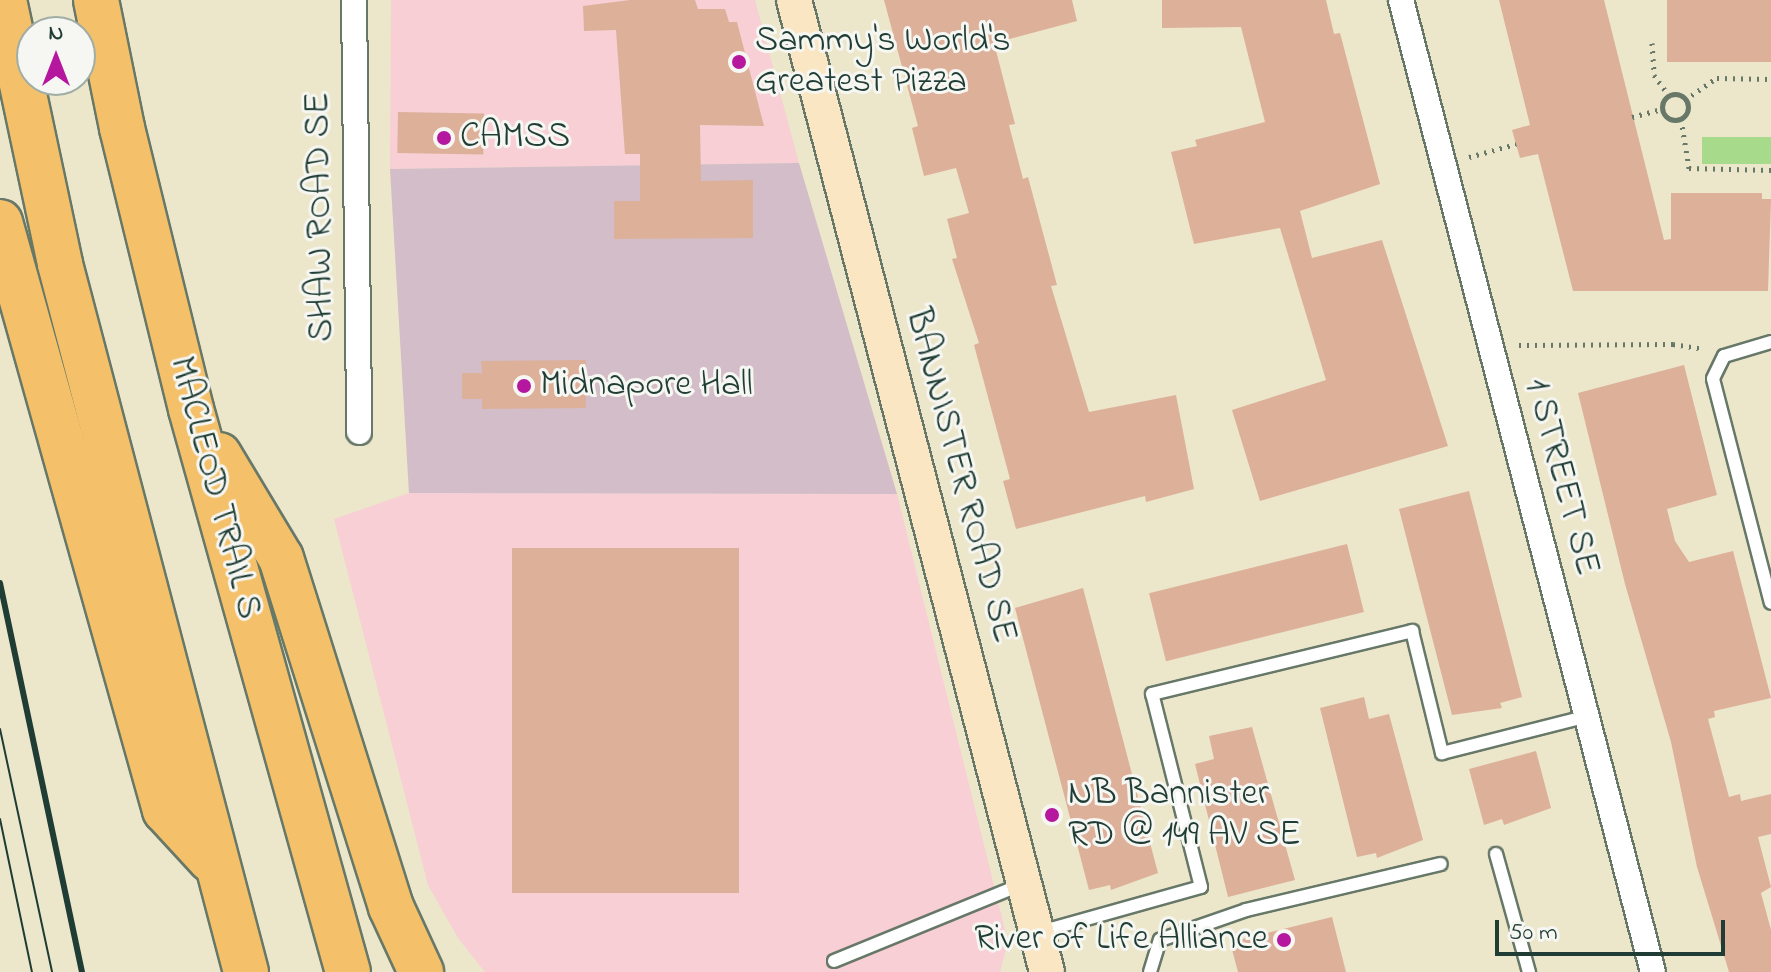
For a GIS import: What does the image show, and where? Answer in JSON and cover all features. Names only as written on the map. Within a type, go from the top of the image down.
[{"type":"highway","points":[[4,0],[60,264],[213,863],[246,972]]},
{"type":"highway","name":"MACLEOD TRAIL S","points":[[96,0],[122,128],[191,409],[348,972]]},
{"type":"highway","points":[[0,222],[165,810],[213,863]]},
{"type":"highway","points":[[191,409],[281,558],[391,907],[421,972]]},
{"type":"street","name":"SHAW ROAD SE","points":[[354,0],[359,432]]},
{"type":"street","name":"BANNISTER ROAD SE","points":[[794,0],[1047,972]]},
{"type":"street","name":"1 STREET SE","points":[[1401,0],[1653,972]]},
{"type":"lane","points":[[1771,342],[1724,356],[1713,379],[1771,603]]},
{"type":"lane","points":[[1037,933],[1201,887],[1152,694],[1412,631],[1442,753],[1588,716]]},
{"type":"lane","points":[[1496,854],[1529,972]]},
{"type":"lane","points":[[1150,972],[1160,940],[1246,910],[1441,864]]},
{"type":"lane","points":[[834,961],[1023,884]]},
{"type":"path","points":[[1652,43],[1654,75],[1669,96],[1685,100],[1717,78],[1771,79]]},
{"type":"path","points":[[1632,117],[1662,109],[1669,96]]},
{"type":"path","points":[[1685,100],[1687,112],[1681,119],[1689,168],[1771,170]]},
{"type":"path","points":[[1662,109],[1669,118],[1681,119]]},
{"type":"path","points":[[1468,157],[1516,144]]},
{"type":"path","points":[[1514,345],[1673,344],[1724,356]]},
{"type":"shaded area","points":[[391,0],[755,0],[799,163],[390,169]]},
{"type":"shaded area","points":[[799,163],[897,494],[409,493],[390,169]]},
{"type":"shaded area","points":[[409,493],[897,494],[1008,942],[1000,972],[485,972],[458,938],[428,885],[334,519]]},
{"type":"green space","points":[[1702,137],[1771,137],[1771,164],[1702,164]]},
{"type":"building","points":[[630,0],[695,0],[698,9],[725,9],[729,22],[737,22],[764,126],[700,125],[701,181],[753,180],[753,238],[614,239],[614,201],[640,201],[640,154],[625,154],[616,30],[584,31],[583,6]]},
{"type":"building","points":[[884,0],[1072,0],[1077,21],[994,43],[1015,124],[1009,125],[1023,179],[1028,177],[1057,285],[1051,286],[1089,412],[1176,395],[1194,489],[1146,502],[1145,496],[1016,529],[1003,481],[1010,479],[974,345],[979,343],[952,259],[957,258],[947,219],[969,213],[956,168],[924,176],[912,128],[918,126]]},
{"type":"building","points":[[1162,0],[1326,0],[1334,34],[1340,33],[1380,184],[1300,211],[1312,258],[1382,240],[1448,446],[1260,501],[1232,410],[1326,380],[1280,228],[1194,244],[1171,152],[1197,146],[1195,140],[1265,122],[1241,27],[1162,28]]},
{"type":"building","points":[[1499,0],[1604,0],[1664,240],[1671,239],[1671,193],[1762,193],[1762,199],[1771,199],[1768,291],[1573,291],[1538,154],[1520,158],[1512,130],[1530,125]]},
{"type":"building","points":[[1667,0],[1771,0],[1771,62],[1667,62]]},
{"type":"building","name":"CAMSS","points":[[398,112],[484,114],[483,154],[397,153]]},
{"type":"building","name":"Midnapore Hall","points":[[586,360],[586,408],[482,409],[482,399],[462,399],[462,373],[482,373],[481,361]]},
{"type":"building","points":[[1684,365],[1717,495],[1667,509],[1675,541],[1689,562],[1733,551],[1771,698],[1714,711],[1715,717],[1708,719],[1729,797],[1740,794],[1741,801],[1771,794],[1771,834],[1758,837],[1771,887],[1761,893],[1771,930],[1771,972],[1729,972],[1697,867],[1671,742],[1625,584],[1578,393]]},
{"type":"building","points":[[1469,491],[1522,697],[1500,703],[1502,708],[1452,715],[1399,509]]},
{"type":"building","points":[[1347,544],[1364,612],[1166,661],[1149,593]]},
{"type":"building","points":[[512,548],[739,548],[739,893],[512,893]]},
{"type":"building","points":[[1083,588],[1158,873],[1111,890],[1110,885],[1089,890],[1015,608]]},
{"type":"building","points":[[1364,697],[1369,719],[1389,714],[1423,840],[1377,858],[1376,853],[1357,857],[1320,708]]},
{"type":"building","points":[[1252,727],[1295,880],[1228,897],[1195,764],[1214,759],[1209,736]]},
{"type":"building","points":[[1536,751],[1551,808],[1504,825],[1502,819],[1484,825],[1469,769]]},
{"type":"building","name":"River of Life Alliance","points":[[1332,917],[1346,972],[1238,972],[1230,942]]},
{"type":"tram line","points":[[0,729],[52,972]]},
{"type":"tram line","points":[[0,819],[32,972]]},
{"type":"railway","points":[[0,583],[82,972]]},
{"type":"place","name":"Sammy's World's Greatest Pizza","points":[[739,62]]},
{"type":"place","name":"CAMSS","points":[[444,138]]},
{"type":"place","name":"Midnapore Hall","points":[[524,386]]},
{"type":"place","name":"NB Bannister RD @ 149 AV SE","points":[[1052,815]]},
{"type":"place","name":"River of Life Alliance","points":[[1284,940]]}]
